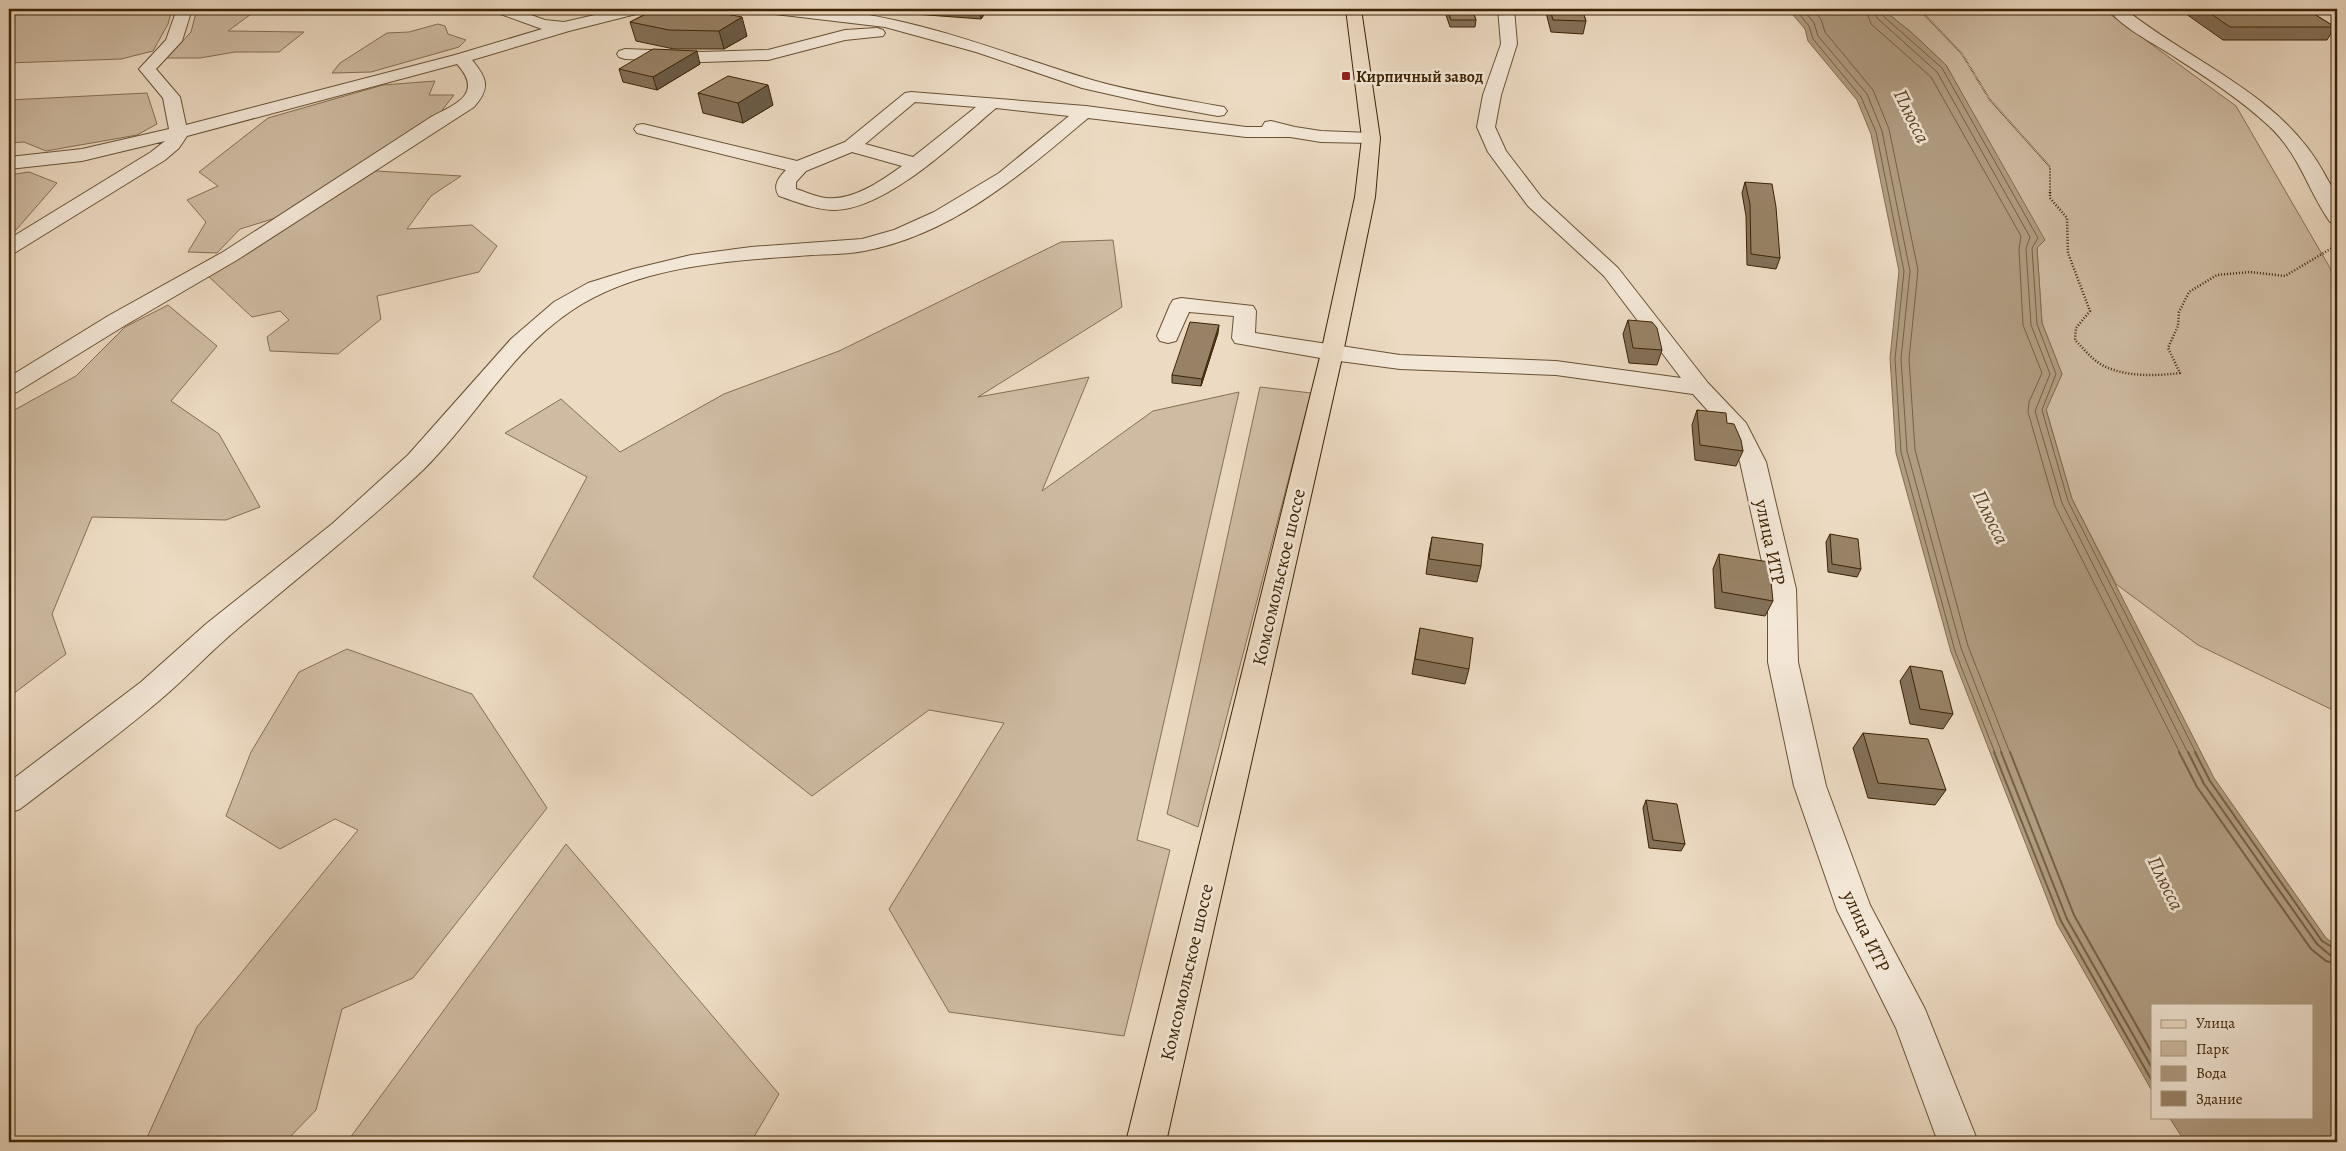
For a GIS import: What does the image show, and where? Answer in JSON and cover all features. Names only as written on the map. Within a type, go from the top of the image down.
[{"type":"main road","name":"Комсомольское шоссе","points":[[1146,1142],[1332,353],[1365,197],[1371,138],[1353,9]]},
{"type":"street","points":[[9,248],[158,156],[173,144],[180,133],[171,97],[146,69],[174,41],[184,9]]},
{"type":"street","points":[[500,9],[543,24],[564,27]]},
{"type":"street","points":[[9,163],[82,155],[180,133],[462,58],[564,27],[639,9]]},
{"type":"street","points":[[775,9],[886,22],[982,49],[1088,84],[1158,100],[1233,113],[1288,132]]},
{"type":"street","name":"улица ИТР","points":[[1506,9],[1509,44],[1492,95],[1486,127],[1496,152],[1535,202],[1611,272],[1700,388],[1736,428],[1753,462],[1782,589],[1783,662],[1810,786],[1854,910],[1912,1021],[1958,1142]]},
{"type":"street","points":[[2116,9],[2246,99],[2273,120],[2292,140],[2312,167],[2337,218]]},
{"type":"street","points":[[626,54],[703,57],[768,55],[845,35],[896,34],[913,31]]},
{"type":"street","points":[[9,387],[116,321],[230,256],[437,121],[466,106],[475,97],[478,84],[473,69],[462,58]]},
{"type":"street","points":[[992,103],[916,164],[865,197],[838,204],[814,201],[786,192],[786,181],[799,167],[851,146],[911,97],[992,103],[1086,111],[1246,132],[1288,132],[1330,137],[1371,138]]},
{"type":"street","points":[[9,800],[152,690],[216,631],[341,530],[417,461],[519,344],[562,307],[596,288],[640,273],[691,261],[751,253],[863,245],[901,234],[941,216],[1006,177],[1086,111]]},
{"type":"street","points":[[643,129],[799,167]]},
{"type":"street","points":[[851,146],[916,164]]},
{"type":"street","points":[[1168,336],[1181,305],[1245,311],[1243,338],[1400,362],[1556,368],[1700,388]]},
{"type":"path","points":[[1919,9],[1962,54],[1990,100],[2050,167],[2050,198],[2067,218],[2068,253],[2090,311],[2076,328],[2075,340],[2104,366],[2140,375],[2160,376],[2180,373],[2168,348],[2178,326],[2179,312],[2189,292],[2218,275],[2250,272],[2286,276],[2337,245]]},
{"type":"green space","points":[[9,9],[172,9],[168,24],[153,51],[121,59],[9,63]]},
{"type":"green space","points":[[197,9],[258,9],[228,31],[304,32],[279,52],[235,52],[200,58],[167,58],[191,32]]},
{"type":"green space","points":[[1882,9],[2103,9],[2236,106],[2337,280],[2337,712],[2198,645],[2116,584],[2072,499],[2046,409],[2062,374],[2042,323],[2037,248],[1981,128],[1946,65],[1911,32]]},
{"type":"green space","points":[[438,24],[445,26],[448,34],[466,40],[459,47],[371,72],[332,73],[340,63],[387,33],[409,32]]},
{"type":"green space","points":[[435,81],[429,95],[454,95],[436,118],[279,217],[240,229],[217,253],[188,252],[206,222],[187,200],[218,186],[199,172],[268,118],[383,85]]},
{"type":"green space","points":[[147,93],[157,124],[137,135],[46,151],[24,142],[9,143],[9,100]]},
{"type":"green space","points":[[376,171],[461,176],[431,196],[407,229],[472,225],[497,246],[479,272],[377,296],[381,319],[338,354],[270,351],[267,337],[289,320],[280,311],[252,317],[207,275]]},
{"type":"green space","points":[[29,172],[57,183],[9,238],[9,175]]},
{"type":"green space","points":[[1113,240],[1122,307],[978,397],[1089,377],[1042,491],[1153,411],[1239,392],[1137,840],[1170,850],[1124,1036],[949,1012],[889,909],[1004,723],[929,710],[812,796],[533,577],[587,477],[505,433],[561,399],[620,452],[724,394],[839,351],[1061,242]]},
{"type":"green space","points":[[168,305],[217,346],[171,401],[219,434],[260,507],[226,520],[92,517],[52,614],[66,654],[9,697],[9,413],[76,376],[125,327]]},
{"type":"green space","points":[[1260,387],[1311,393],[1198,827],[1167,814]]},
{"type":"green space","points":[[347,649],[472,694],[547,808],[413,978],[342,1009],[316,1110],[285,1142],[145,1142],[197,1027],[358,830],[335,819],[280,849],[226,816],[251,752],[299,672]]},
{"type":"green space","points":[[566,844],[779,1094],[751,1142],[347,1142]]},
{"type":"water","name":"Плюсса","points":[[1788,9],[1882,9],[1911,32],[1946,65],[2045,240],[2037,248],[2042,323],[2062,374],[2046,410],[2072,499],[2214,778],[2326,938],[2337,946],[2337,1142],[2185,1142],[2170,1118],[2314,1118],[2314,1004],[2151,1004],[2151,1089],[2057,924],[1951,652],[1896,453],[1890,358],[1899,271],[1871,134],[1857,100],[1808,41],[1805,29]]},
{"type":"building","points":[[656,9],[700,9],[742,17],[719,31],[669,30],[630,22]]},
{"type":"building","points":[[1447,9],[1472,9],[1476,20],[1451,20]]},
{"type":"building","points":[[1550,9],[1582,9],[1586,21],[1553,20]]},
{"type":"building","points":[[2204,9],[2306,9],[2335,27],[2230,27]]},
{"type":"building","points":[[653,49],[697,51],[653,77],[619,69]]},
{"type":"building","points":[[728,76],[768,85],[738,103],[698,93]]},
{"type":"building","points":[[1745,182],[1772,184],[1776,207],[1780,258],[1751,254],[1750,204]]},
{"type":"building","points":[[1628,320],[1652,322],[1657,328],[1662,350],[1633,348]]},
{"type":"building","points":[[1190,322],[1219,325],[1202,379],[1172,375]]},
{"type":"building","points":[[1697,410],[1726,413],[1727,423],[1734,424],[1741,440],[1743,451],[1700,445]]},
{"type":"building","points":[[1830,534],[1858,539],[1861,569],[1832,564]]},
{"type":"building","points":[[1432,537],[1483,544],[1481,566],[1429,559]]},
{"type":"building","points":[[1719,554],[1769,562],[1773,601],[1722,592]]},
{"type":"building","points":[[1420,628],[1473,638],[1469,669],[1415,659]]},
{"type":"building","points":[[1910,666],[1942,671],[1953,714],[1920,709]]},
{"type":"building","points":[[1863,733],[1928,739],[1946,790],[1878,783]]},
{"type":"building","points":[[1646,800],[1677,804],[1685,844],[1653,840]]},
{"type":"place","name":"Кирпичный завод","points":[[1346,76]]}]
